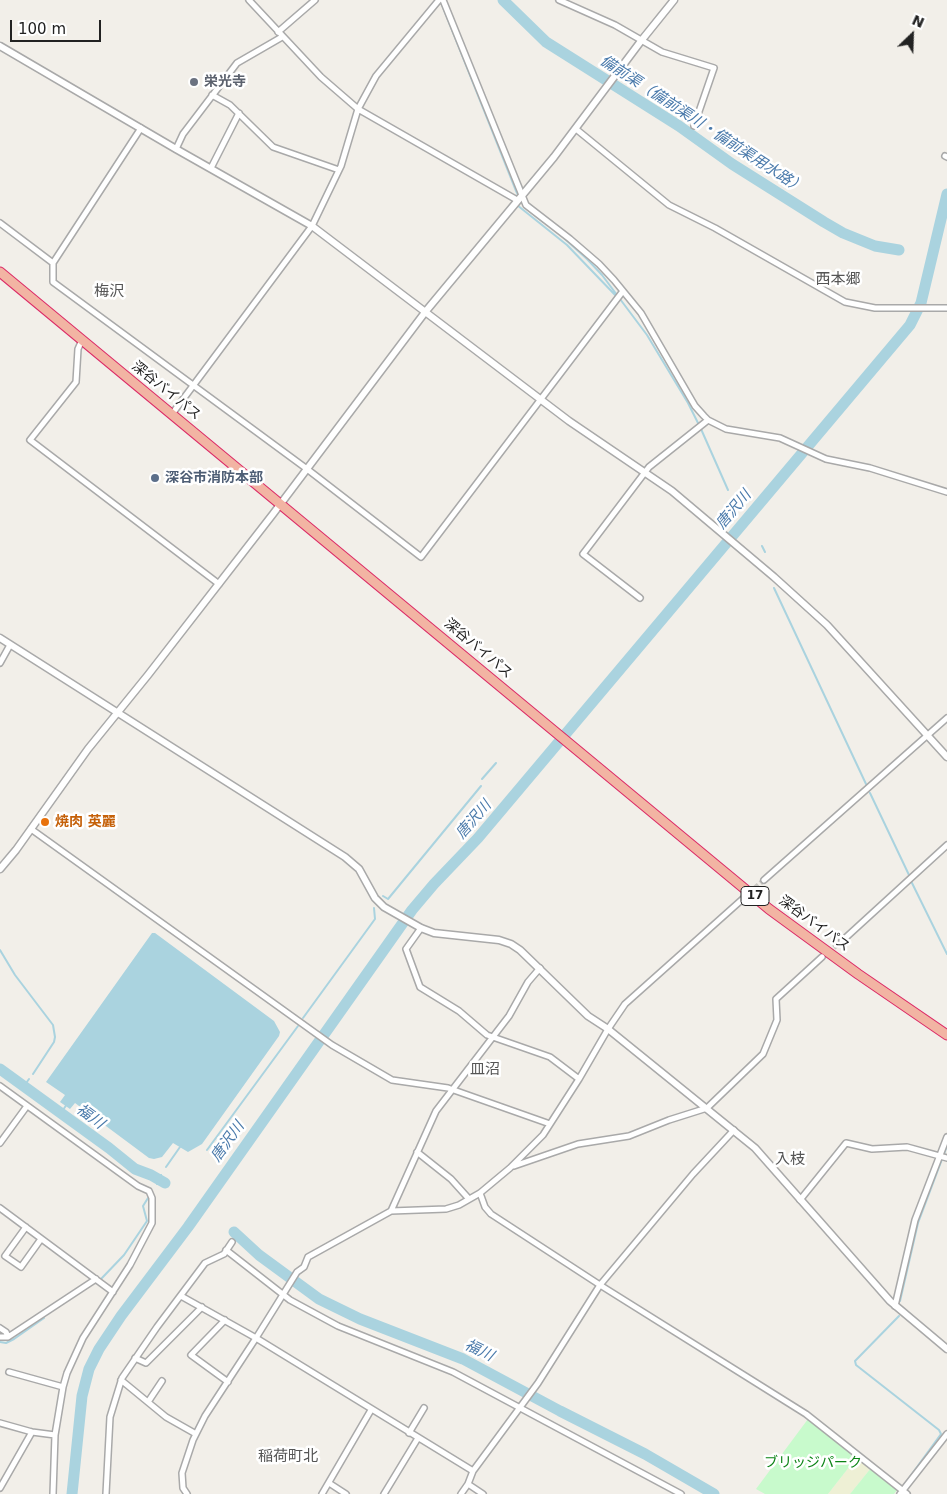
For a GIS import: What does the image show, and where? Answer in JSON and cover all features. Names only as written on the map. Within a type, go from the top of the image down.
[{"type":"highway","name":"深谷バイパス","points":[[0,272],[769,909],[858,974],[947,1035]]},
{"type":"street","points":[[249,0],[321,78],[358,109],[519,198],[599,264],[641,313],[695,406],[708,420],[726,429],[774,436],[826,459],[870,468],[947,492]]},
{"type":"street","points":[[176,149],[183,134],[237,63],[280,34],[315,0]]},
{"type":"street","points":[[172,414],[312,226],[339,170],[358,109],[376,76],[439,0]]},
{"type":"street","points":[[443,0],[519,198]]},
{"type":"street","points":[[558,0],[615,25],[662,52],[714,68],[694,126]]},
{"type":"street","points":[[0,869],[88,749],[148,675],[307,470],[426,311],[554,157],[641,40],[674,0]]},
{"type":"street","points":[[0,46],[312,226],[541,400],[676,494],[827,625],[947,757]]},
{"type":"street","points":[[212,95],[230,105],[273,147],[339,170]]},
{"type":"street","points":[[211,168],[239,114]]},
{"type":"street","points":[[141,128],[53,263],[54,282],[421,557],[623,291]]},
{"type":"street","points":[[576,129],[669,205],[756,250],[845,302],[869,308],[947,308]]},
{"type":"street","points":[[0,223],[53,263]]},
{"type":"street","points":[[82,340],[78,349],[76,382],[30,440],[219,584]]},
{"type":"street","points":[[640,598],[583,554],[649,467],[708,420]]},
{"type":"street","points":[[0,638],[352,862],[359,870],[375,898],[384,907],[420,927],[440,935],[488,938],[506,942],[520,950],[588,1016],[608,1029],[755,1148],[895,1306],[947,1348]]},
{"type":"street","points":[[0,663],[10,645]]},
{"type":"street","points":[[764,880],[947,718]]},
{"type":"street","points":[[31,828],[332,1045],[392,1080],[452,1089],[550,1124]]},
{"type":"street","points":[[842,941],[947,845]]},
{"type":"street","points":[[187,1494],[183,1488],[182,1473],[196,1434],[205,1416],[296,1272],[304,1267],[308,1258],[391,1210],[446,1209],[459,1205],[480,1193],[510,1168],[543,1135],[580,1079],[608,1029],[625,1004],[746,896]]},
{"type":"street","points":[[420,927],[406,949],[420,987],[459,1011],[492,1038],[550,1057],[580,1079]]},
{"type":"street","points":[[510,1168],[578,1144],[629,1136],[707,1108],[763,1054],[777,1020],[776,999],[822,958]]},
{"type":"street","points":[[391,1210],[436,1111],[509,1016],[528,982],[540,968]]},
{"type":"street","points":[[0,1086],[138,1186],[149,1191],[152,1195],[152,1223],[130,1265],[71,1362],[63,1387],[55,1435],[53,1493]]},
{"type":"street","points":[[0,1143],[28,1106]]},
{"type":"street","points":[[461,1494],[468,1484],[473,1471],[521,1408],[600,1285],[692,1174],[734,1130]]},
{"type":"street","points":[[895,1306],[915,1220],[947,1137]]},
{"type":"street","points":[[800,1200],[846,1142],[872,1149],[907,1147],[947,1158]]},
{"type":"street","points":[[417,1152],[451,1179],[469,1199]]},
{"type":"street","points":[[480,1193],[485,1207],[491,1214],[600,1285],[806,1414],[903,1493],[947,1434]]},
{"type":"street","points":[[0,1208],[113,1292]]},
{"type":"street","points":[[26,1227],[5,1256],[21,1267],[41,1239]]},
{"type":"street","points":[[106,1494],[109,1425],[121,1380],[157,1327],[205,1263],[220,1256],[232,1242]]},
{"type":"street","points":[[226,1250],[284,1292],[338,1326],[453,1372],[681,1494]]},
{"type":"street","points":[[0,1337],[8,1337],[96,1279]]},
{"type":"street","points":[[181,1296],[256,1338],[473,1471]]},
{"type":"street","points":[[136,1358],[146,1363],[202,1307]]},
{"type":"street","points":[[225,1320],[191,1355],[228,1382]]},
{"type":"street","points":[[0,1328],[8,1337]]},
{"type":"street","points":[[9,1372],[63,1387]]},
{"type":"street","points":[[121,1380],[166,1417],[196,1434]]},
{"type":"street","points":[[148,1402],[162,1381]]},
{"type":"street","points":[[409,1433],[424,1408]]},
{"type":"street","points":[[322,1494],[371,1410]]},
{"type":"street","points":[[0,1423],[32,1432],[55,1435]]},
{"type":"street","points":[[0,1488],[32,1432]]},
{"type":"street","points":[[384,1494],[418,1438]]},
{"type":"street","points":[[329,1483],[346,1494]]},
{"type":"street","points":[[468,1484],[483,1494]]},
{"type":"green space","name":"ブリッジパーク","points":[[808,1419],[857,1457],[828,1494],[765,1494],[756,1489]]},
{"type":"green space","points":[[857,1457],[871,1468],[850,1494],[828,1494]]},
{"type":"green space","name":"ブリッジパーク","points":[[871,1468],[898,1489],[894,1494],[850,1494]]},
{"type":"water","points":[[152,933],[155,933],[274,1021],[280,1032],[202,1144],[188,1152],[173,1143],[162,1157],[154,1159],[149,1158],[75,1103],[70,1109],[60,1102],[65,1095],[46,1082]]},
{"type":"waterway","points":[[440,0],[516,191],[524,206],[543,222]]},
{"type":"waterway","name":"備前渠（備前渠川・備前渠用水路）","points":[[503,0],[546,42],[679,126],[732,164],[843,233],[875,246],[899,250]]},
{"type":"waterway","name":"唐沢川","points":[[72,1494],[82,1396],[89,1369],[99,1349],[121,1316],[188,1227],[412,910],[478,838],[910,325],[921,303],[947,194]]},
{"type":"waterway","points":[[517,205],[567,245],[618,298]]},
{"type":"waterway","points":[[555,230],[602,275],[647,335],[688,403],[728,490]]},
{"type":"waterway","points":[[762,546],[765,552]]},
{"type":"waterway","points":[[774,588],[866,784]]},
{"type":"waterway","points":[[482,779],[496,763]]},
{"type":"waterway","points":[[383,896],[388,899],[481,786]]},
{"type":"waterway","points":[[870,793],[909,875]]},
{"type":"waterway","points":[[911,881],[947,954]]},
{"type":"waterway","points":[[303,1018],[375,919],[374,908]]},
{"type":"waterway","points":[[0,950],[15,975],[53,1025],[54,1042],[33,1074]]},
{"type":"waterway","points":[[207,1150],[298,1026]]},
{"type":"waterway","name":"福川","points":[[0,1069],[135,1169],[165,1183]]},
{"type":"waterway","points":[[24,1086],[29,1079]]},
{"type":"waterway","points":[[61,1113],[67,1104]]},
{"type":"waterway","points":[[900,1301],[918,1223],[947,1146]]},
{"type":"waterway","points":[[166,1167],[180,1147]]},
{"type":"waterway","name":"福川","points":[[157,1184],[161,1175]]},
{"type":"waterway","points":[[101,1279],[124,1255],[147,1221],[143,1206],[148,1198]]},
{"type":"waterway","name":"福川","points":[[234,1232],[259,1255],[319,1299],[360,1319],[463,1359],[645,1454],[714,1494]]},
{"type":"waterway","points":[[899,1316],[855,1361],[856,1365],[939,1430],[941,1434],[901,1489]]},
{"type":"waterway","points":[[0,1342],[6,1343],[14,1339],[44,1318]]},
{"type":"tunnel","points":[[749,893],[764,880]]},
{"type":"tunnel","points":[[822,957],[842,941]]},
{"type":"place","name":"栄光寺","points":[[194,82]]},
{"type":"place","name":"深谷市消防本部","points":[[155,478]]},
{"type":"place","name":"焼肉 英麗","points":[[45,822]]},
{"type":"district","name":"西本郷","points":[[838,280]]},
{"type":"district","name":"梅沢","points":[[109,292]]},
{"type":"district","name":"皿沼","points":[[485,1070]]},
{"type":"district","name":"入枝","points":[[790,1160]]},
{"type":"district","name":"稲荷町北","points":[[288,1457]]}]
